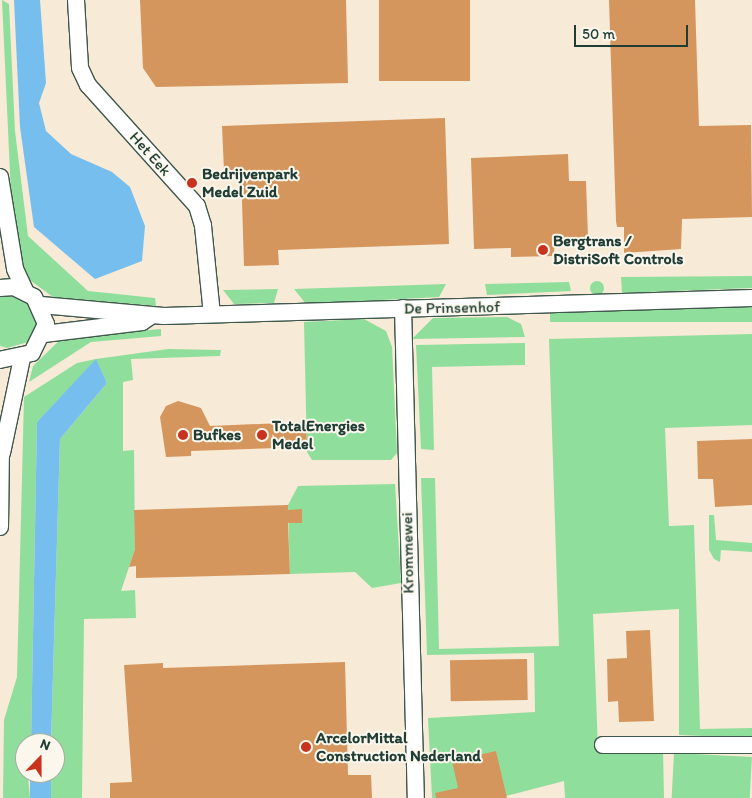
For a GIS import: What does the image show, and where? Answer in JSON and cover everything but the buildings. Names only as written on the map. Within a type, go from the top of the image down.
[{"type":"street","name":"Het Eek","points":[[76,0],[80,68],[88,85],[196,206],[203,226],[212,314]]},
{"type":"street","points":[[0,177],[15,270],[25,290],[41,305],[44,334],[22,358],[2,453]]},
{"type":"street","points":[[0,288],[25,290]]},
{"type":"street","name":"De Prinsenhof","points":[[41,305],[151,316],[752,298]]},
{"type":"street","name":"Krommewei","points":[[403,308],[416,798]]},
{"type":"street","name":"De Prinsenhof","points":[[44,334],[142,322],[151,316]]},
{"type":"street","points":[[0,360],[22,358]]},
{"type":"street","points":[[0,430],[2,453],[0,527]]},
{"type":"street","points":[[603,745],[752,745]]},
{"type":"green space","points":[[2,0],[9,4],[15,131],[28,236],[88,291],[155,298],[156,306],[53,297],[27,278],[12,216]]},
{"type":"green space","points":[[752,276],[752,288],[622,293],[621,277]]},
{"type":"green space","points":[[594,281],[600,281],[604,288],[600,295],[594,295],[590,291],[590,285]]},
{"type":"green space","points":[[569,282],[571,291],[487,295],[485,284]]},
{"type":"green space","points":[[446,284],[439,297],[306,304],[294,289]]},
{"type":"green space","points":[[278,289],[274,303],[234,304],[223,290]]},
{"type":"green space","points":[[18,296],[31,304],[38,324],[28,342],[7,348],[0,346],[0,297]]},
{"type":"green space","points":[[550,306],[752,306],[752,322],[550,322]]},
{"type":"green space","points":[[507,317],[521,324],[525,337],[412,339],[433,318]]},
{"type":"green space","points":[[364,319],[386,331],[392,347],[397,453],[391,460],[312,460],[307,452],[304,322]]},
{"type":"green space","points":[[161,329],[161,336],[91,342],[29,382],[33,366],[62,338]]},
{"type":"green space","points":[[752,334],[752,425],[665,428],[669,526],[694,525],[700,729],[752,728],[752,738],[679,735],[679,609],[593,614],[598,750],[663,750],[664,798],[565,798],[564,781],[498,798],[432,798],[428,718],[535,712],[534,653],[427,655],[421,478],[435,478],[439,649],[559,646],[549,339]]},
{"type":"green space","points":[[525,343],[525,365],[432,367],[434,450],[421,449],[416,345]]},
{"type":"green space","points":[[168,349],[221,350],[220,356],[131,359],[133,380],[123,382],[123,451],[134,450],[135,549],[121,591],[135,590],[136,618],[84,619],[82,798],[50,798],[51,783],[65,783],[65,733],[51,733],[60,439],[107,383],[96,360],[37,422],[31,733],[15,733],[15,783],[29,783],[30,798],[3,798],[4,720],[17,677],[24,397],[77,363],[96,359]]},
{"type":"green space","points":[[395,484],[401,583],[372,588],[355,572],[290,574],[288,505],[298,486]]},
{"type":"green space","points":[[709,515],[714,515],[716,540],[752,543],[752,552],[721,550],[720,562],[714,559],[709,550]]},
{"type":"green space","points":[[674,753],[752,757],[750,798],[672,798]]},
{"type":"water","points":[[14,0],[40,0],[46,83],[39,103],[46,131],[71,154],[112,172],[130,187],[145,226],[142,261],[95,279],[34,227],[20,127]]},
{"type":"water","points":[[96,359],[107,383],[60,439],[51,733],[31,733],[37,422]]},
{"type":"water","points":[[30,783],[51,783],[51,798],[30,798]]},
{"type":"place","name":"Bedrijvenpark Medel Zuid","points":[[192,183]]},
{"type":"place","name":"Bergtrans / DistriSoft Controls","points":[[543,250]]},
{"type":"place","name":"Bufkes","points":[[183,435]]},
{"type":"place","name":"TotalEnergies Medel","points":[[262,435]]},
{"type":"place","name":"ArcelorMittal Construction Nederland","points":[[306,747]]}]
